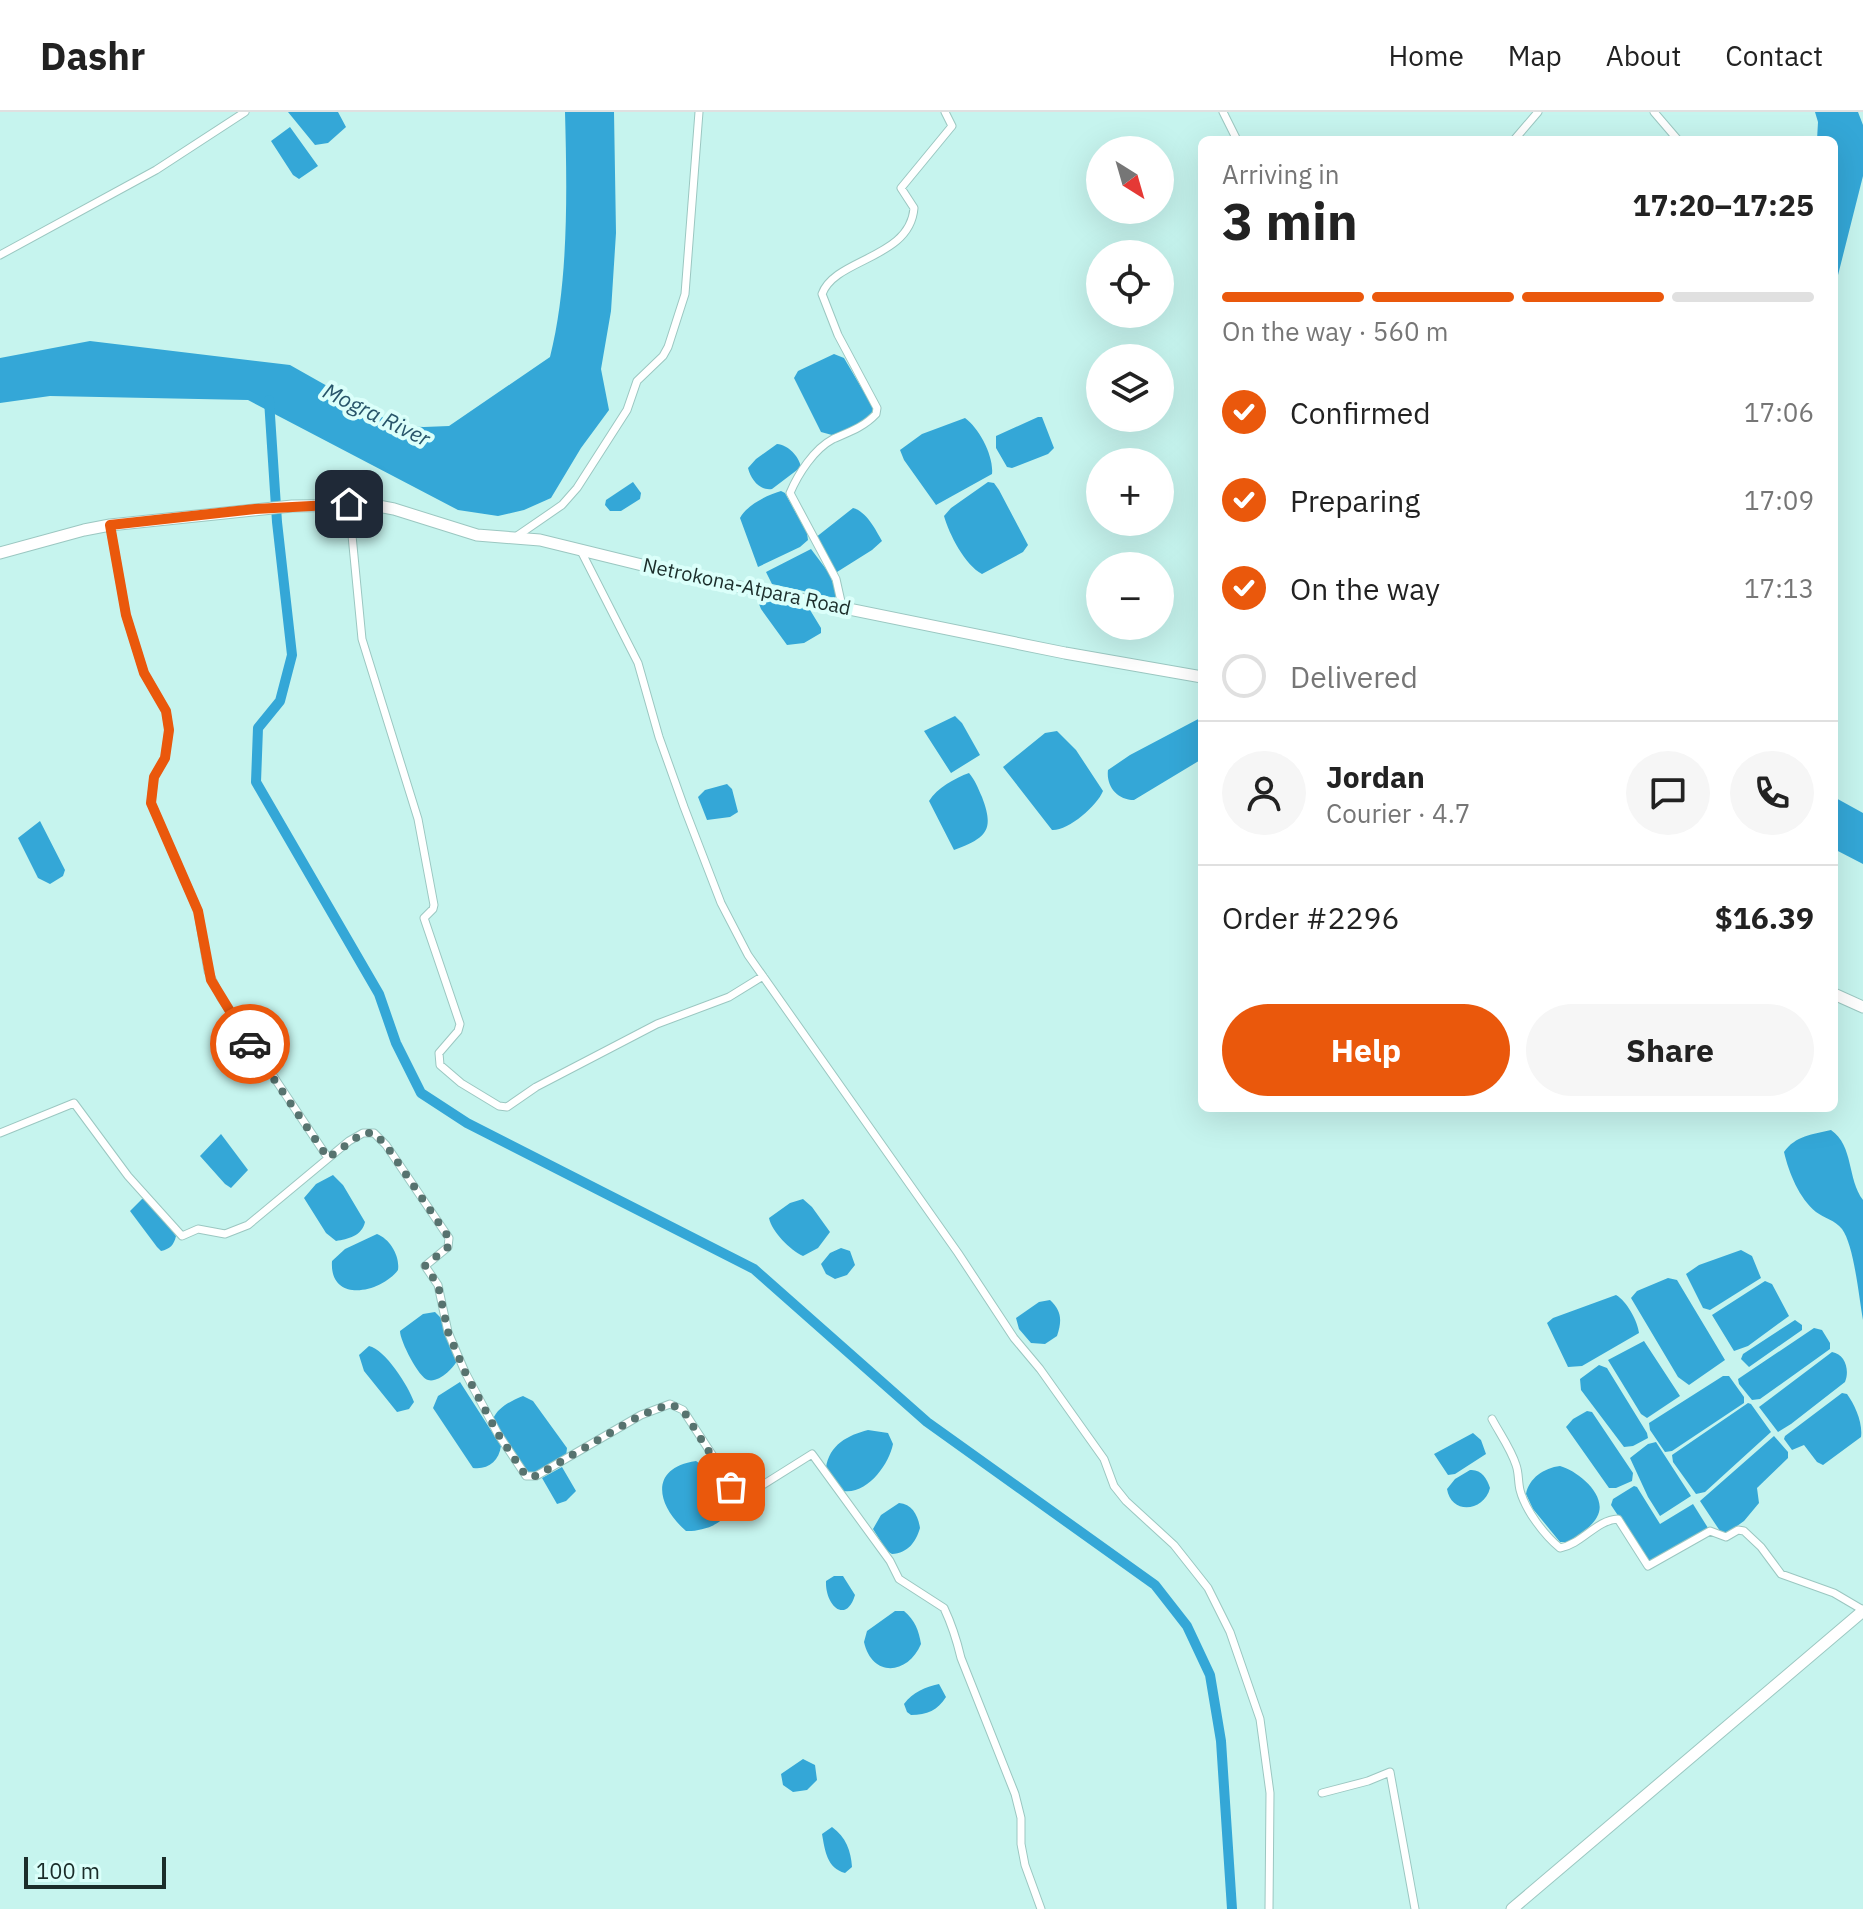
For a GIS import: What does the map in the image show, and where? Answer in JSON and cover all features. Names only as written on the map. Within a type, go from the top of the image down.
[{"type":"street","points":[[2,251],[156,170],[245,112]]},
{"type":"street","points":[[515,537],[535,526],[570,497],[627,410],[637,381],[668,347],[685,294],[699,112]]},
{"type":"street","points":[[696,122],[706,112]]},
{"type":"street","points":[[842,606],[836,579],[790,493],[811,459],[830,441],[868,422],[876,414],[877,408],[838,335],[822,294],[828,285],[851,267],[890,247],[911,224],[914,208],[901,188],[952,126],[945,112]]},
{"type":"street","points":[[1223,112],[1235,136]]},
{"type":"street","points":[[1517,136],[1538,112]]},
{"type":"street","points":[[1654,112],[1675,136]]},
{"type":"street","points":[[349,504],[362,639],[418,819],[434,905],[424,918],[460,1024],[458,1031],[439,1053],[440,1065],[461,1083],[499,1106],[507,1107],[536,1087],[657,1024],[729,997],[763,976]]},
{"type":"street","name":"Netrokona-Atpara Road","points":[[0,553],[110,525],[255,509],[349,504],[394,509],[477,535],[540,540],[691,577],[1065,653],[1198,676]]},
{"type":"street","points":[[110,525],[126,615],[144,673],[160,700],[167,721],[168,743],[165,758],[154,777],[151,803],[198,911],[208,971],[229,1011],[328,1158]]},
{"type":"street","points":[[580,549],[638,663],[659,737],[721,903],[748,955],[958,1253],[1014,1338],[1104,1459],[1114,1486],[1174,1545],[1208,1588],[1230,1632],[1260,1719],[1270,1793],[1269,1909]]},
{"type":"street","points":[[1838,996],[1863,1007]]},
{"type":"street","points":[[0,1133],[74,1103],[128,1176],[182,1236],[204,1228],[225,1234],[248,1225],[328,1158],[363,1133],[374,1133],[386,1145],[449,1238],[448,1247],[425,1266],[438,1285],[448,1332],[465,1372],[498,1434],[526,1476],[536,1476],[641,1415],[670,1404],[683,1410],[739,1496],[745,1497],[812,1454],[890,1561],[899,1579],[944,1608],[1015,1794],[1021,1818],[1025,1865],[1041,1909]]},
{"type":"street","points":[[1492,1419],[1514,1458],[1525,1503],[1551,1541],[1560,1548],[1573,1545],[1609,1519],[1618,1519],[1648,1566],[1710,1531],[1726,1537],[1738,1530],[1744,1531],[1761,1547],[1781,1574],[1851,1600],[1863,1610],[1512,1909]]},
{"type":"street","points":[[1322,1793],[1390,1772],[1415,1909]]},
{"type":"water","points":[[288,112],[338,112],[346,127],[328,143],[315,145]]},
{"type":"water","points":[[565,112],[614,112],[616,233],[611,311],[601,369],[609,410],[581,448],[551,498],[524,510],[498,516],[458,510],[248,400],[50,396],[0,403],[0,358],[90,341],[290,365],[398,426],[449,426],[550,357],[564,267]]},
{"type":"water","points":[[1815,112],[1858,112],[1863,125],[1863,176],[1838,275],[1838,136],[1817,136]]},
{"type":"water","points":[[290,127],[318,166],[299,179],[293,175],[271,141]]},
{"type":"water","points":[[834,354],[844,358],[874,409],[858,425],[832,435],[821,432],[794,378],[798,371]]},
{"type":"water","points":[[1042,417],[1054,448],[1048,454],[1012,468],[1007,467],[996,448],[996,436]]},
{"type":"water","points":[[965,418],[984,443],[991,459],[992,474],[936,505],[900,450],[922,434]]},
{"type":"water","points":[[777,444],[792,452],[801,467],[772,489],[764,488],[754,480],[748,468]]},
{"type":"water","points":[[633,482],[641,493],[640,499],[621,511],[610,511],[605,505],[606,500]]},
{"type":"water","points":[[988,482],[994,483],[999,490],[1028,545],[1023,552],[982,574],[958,548],[944,516]]},
{"type":"water","points":[[781,491],[785,493],[808,540],[758,567],[740,518],[758,501]]},
{"type":"water","points":[[853,508],[866,517],[882,541],[837,572],[815,538]]},
{"type":"water","points":[[811,549],[829,573],[837,594],[835,598],[772,584],[766,572]]},
{"type":"water","points":[[763,597],[807,605],[821,633],[804,643],[787,645],[761,609],[759,604]]},
{"type":"water","points":[[955,716],[980,755],[951,773],[924,731]]},
{"type":"water","points":[[1198,719],[1198,761],[1134,800],[1122,798],[1114,791],[1108,770]]},
{"type":"water","points":[[1057,731],[1076,750],[1103,791],[1095,804],[1081,816],[1066,826],[1052,830],[1003,767],[1045,733]]},
{"type":"water","points":[[969,773],[982,797],[987,826],[980,837],[954,850],[929,801],[947,784]]},
{"type":"water","points":[[727,784],[732,789],[738,812],[730,817],[707,820],[698,797],[705,790]]},
{"type":"water","points":[[1838,799],[1863,813],[1863,864],[1838,851]]},
{"type":"water","points":[[40,821],[65,870],[63,876],[50,884],[38,878],[18,838]]},
{"type":"water","points":[[1831,1130],[1843,1145],[1863,1200],[1863,1320],[1853,1259],[1846,1237],[1839,1226],[1816,1212],[1805,1200],[1792,1177],[1784,1152],[1799,1139]]},
{"type":"water","points":[[221,1134],[248,1170],[231,1188],[200,1156]]},
{"type":"water","points":[[333,1175],[343,1185],[365,1222],[358,1234],[336,1241],[326,1233],[304,1198],[316,1184]]},
{"type":"water","points":[[142,1199],[147,1199],[176,1236],[167,1249],[161,1251],[157,1247],[130,1211]]},
{"type":"water","points":[[803,1199],[830,1232],[818,1248],[803,1256],[782,1240],[769,1218],[790,1203]]},
{"type":"water","points":[[377,1234],[393,1249],[398,1270],[369,1289],[347,1289],[339,1284],[333,1275],[332,1261],[345,1249]]},
{"type":"water","points":[[841,1248],[850,1251],[855,1265],[847,1275],[835,1279],[826,1274],[821,1264],[830,1253]]},
{"type":"water","points":[[1741,1250],[1752,1256],[1761,1278],[1710,1310],[1703,1308],[1686,1274],[1699,1265]]},
{"type":"water","points":[[1668,1278],[1677,1280],[1725,1360],[1689,1385],[1678,1377],[1631,1298],[1637,1291]]},
{"type":"water","points":[[1765,1281],[1772,1284],[1789,1316],[1748,1346],[1734,1351],[1712,1315]]},
{"type":"water","points":[[1616,1295],[1631,1312],[1639,1333],[1582,1366],[1568,1367],[1547,1323]]},
{"type":"water","points":[[1050,1300],[1060,1316],[1057,1336],[1045,1344],[1031,1343],[1019,1329],[1016,1318],[1039,1302]]},
{"type":"water","points":[[435,1312],[441,1318],[458,1359],[446,1374],[428,1380],[415,1366],[400,1331],[423,1314]]},
{"type":"water","points":[[1795,1320],[1802,1325],[1802,1330],[1749,1367],[1741,1359],[1743,1354]]},
{"type":"water","points":[[1814,1328],[1822,1330],[1830,1349],[1760,1399],[1752,1400],[1738,1379]]},
{"type":"water","points":[[1644,1341],[1680,1396],[1647,1418],[1641,1414],[1608,1360]]},
{"type":"water","points":[[369,1346],[382,1354],[402,1378],[414,1402],[409,1409],[397,1412],[364,1371],[359,1355]]},
{"type":"water","points":[[1832,1352],[1845,1363],[1845,1382],[1778,1432],[1759,1407]]},
{"type":"water","points":[[1599,1365],[1607,1368],[1648,1438],[1624,1447],[1581,1390],[1580,1379]]},
{"type":"water","points":[[1723,1376],[1729,1376],[1744,1397],[1744,1403],[1672,1451],[1665,1452],[1650,1430],[1649,1423]]},
{"type":"water","points":[[460,1382],[501,1446],[495,1460],[483,1468],[473,1468],[433,1408],[438,1396]]},
{"type":"water","points":[[1842,1393],[1847,1394],[1855,1409],[1861,1437],[1823,1465],[1804,1445],[1792,1450],[1785,1436]]},
{"type":"water","points":[[523,1396],[533,1401],[567,1448],[566,1456],[537,1474],[527,1474],[493,1419],[502,1408]]},
{"type":"water","points":[[1748,1403],[1771,1432],[1705,1492],[1696,1494],[1673,1462],[1672,1455]]},
{"type":"water","points":[[1587,1411],[1592,1412],[1633,1473],[1632,1481],[1609,1488],[1566,1427]]},
{"type":"water","points":[[868,1430],[888,1433],[893,1444],[891,1452],[869,1483],[853,1491],[844,1491],[826,1468],[828,1460],[841,1442]]},
{"type":"water","points":[[1473,1433],[1481,1440],[1486,1454],[1455,1474],[1448,1475],[1434,1454]]},
{"type":"water","points":[[1774,1436],[1788,1452],[1788,1458],[1757,1488],[1759,1503],[1744,1521],[1726,1534],[1720,1531],[1700,1501]]},
{"type":"water","points":[[1656,1442],[1691,1496],[1660,1516],[1630,1458],[1648,1444]]},
{"type":"water","points":[[696,1461],[718,1485],[728,1509],[715,1525],[686,1531],[669,1510],[662,1489],[670,1471]]},
{"type":"water","points":[[1560,1466],[1575,1473],[1590,1486],[1600,1509],[1595,1521],[1568,1542],[1560,1542],[1533,1509],[1526,1494],[1530,1483],[1538,1475]]},
{"type":"water","points":[[562,1467],[576,1491],[566,1501],[557,1504],[542,1478]]},
{"type":"water","points":[[1470,1470],[1483,1475],[1490,1488],[1487,1496],[1475,1506],[1461,1506],[1450,1497],[1447,1489],[1455,1479]]},
{"type":"water","points":[[1634,1486],[1660,1524],[1693,1504],[1708,1528],[1649,1562],[1611,1505],[1613,1499]]},
{"type":"water","points":[[899,1503],[914,1511],[920,1528],[910,1546],[892,1554],[873,1529],[881,1515]]},
{"type":"water","points":[[834,1576],[843,1576],[855,1595],[847,1609],[837,1608],[829,1598],[826,1581]]},
{"type":"water","points":[[895,1611],[904,1611],[911,1618],[921,1644],[908,1662],[891,1668],[882,1667],[868,1654],[864,1642],[867,1631]]},
{"type":"water","points":[[939,1684],[946,1697],[939,1705],[922,1714],[911,1715],[907,1712],[904,1704],[911,1696]]},
{"type":"water","points":[[803,1759],[815,1765],[817,1780],[807,1790],[793,1792],[783,1785],[781,1774]]},
{"type":"water","points":[[832,1827],[841,1835],[849,1850],[852,1867],[845,1873],[834,1867],[826,1852],[822,1834]]},
{"type":"waterway","points":[[269,400],[277,522],[292,655],[280,701],[258,728],[256,782],[379,994],[396,1043],[421,1093],[467,1123],[754,1269],[927,1422],[1155,1585],[1187,1626],[1210,1675],[1221,1741],[1232,1909]]},
{"type":"way so far","points":[[250,1044],[328,1158],[363,1133],[374,1133],[386,1145],[451,1241],[425,1266],[438,1285],[448,1332],[465,1372],[498,1434],[526,1476],[536,1476],[641,1415],[675,1404],[697,1429],[731,1487]]},
{"type":"route","points":[[250,1044],[211,980],[198,911],[151,803],[154,777],[165,758],[169,730],[166,711],[144,673],[126,615],[110,525],[255,509],[349,504]]},
{"type":"water label","name":"Mogra River","points":[[377,414]]}]
